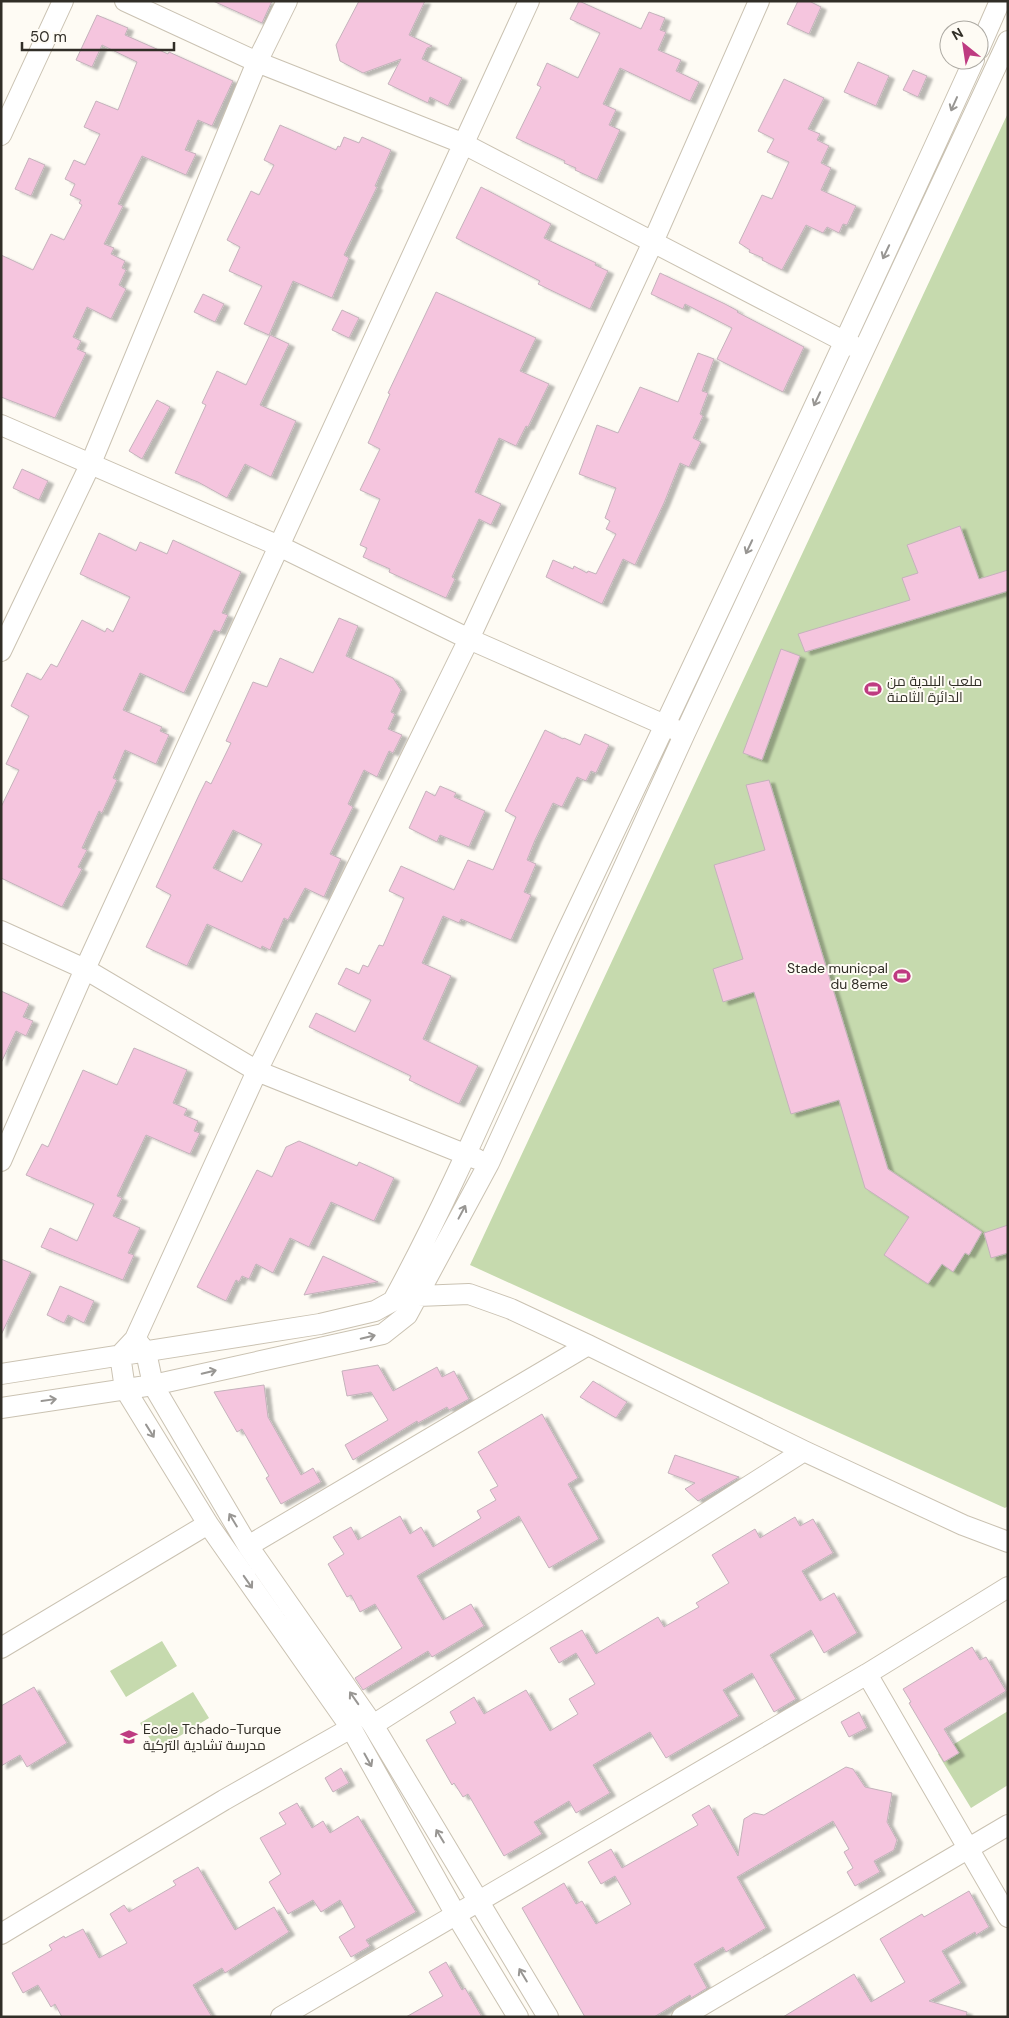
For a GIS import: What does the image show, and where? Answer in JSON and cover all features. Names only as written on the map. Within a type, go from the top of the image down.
[{"type":"street","points":[[1,135],[63,1]]},
{"type":"street","points":[[125,1],[257,62],[462,143],[844,343],[864,351]]},
{"type":"street","points":[[1,652],[90,463],[257,62],[287,1]]},
{"type":"street","points":[[1,1161],[85,969],[462,143],[529,1]]},
{"type":"street","points":[[548,2017],[373,1725],[248,1546],[153,1385],[140,1346],[257,1071],[468,639],[653,242],[759,1]]},
{"type":"street","points":[[989,26],[1000,1]]},
{"type":"street","points":[[1,1408],[153,1385],[383,1334],[407,1315],[489,1162],[685,733],[1008,41]]},
{"type":"street","points":[[1,1374],[120,1356],[140,1346],[320,1324],[375,1311],[393,1301],[466,1155],[561,943],[665,726],[969,70]]},
{"type":"street","points":[[1,425],[279,546],[468,639],[665,726],[685,733]]},
{"type":"street","points":[[1,931],[85,969],[257,1071],[466,1155],[489,1162]]},
{"type":"street","points":[[418,1296],[469,1294],[511,1309],[804,1451],[963,1524],[1008,1542]]},
{"type":"street","points":[[248,1546],[588,1345]]},
{"type":"street","points":[[120,1356],[125,1389],[208,1524],[351,1728],[455,1914],[518,2017]]},
{"type":"street","points":[[373,1725],[804,1451]]},
{"type":"street","points":[[1,1648],[208,1524]]},
{"type":"street","points":[[281,2017],[867,1674],[1008,1587]]},
{"type":"street","points":[[867,1674],[1008,1917]]},
{"type":"street","points":[[1,1934],[224,1800],[351,1728]]},
{"type":"street","points":[[682,2017],[1008,1825]]},
{"type":"green space","name":"ملعب البلدية من الدائرة الثامنة","points":[[1008,113],[1008,1506],[1005,1508],[470,1265]]},
{"type":"green space","points":[[162,1641],[177,1666],[126,1697],[110,1671]]},
{"type":"green space","points":[[193,1692],[209,1718],[157,1750],[140,1723]]},
{"type":"green space","points":[[1008,1711],[1008,1785],[971,1808],[938,1754]]},
{"type":"building","points":[[213,1],[272,1],[262,23]]},
{"type":"building","points":[[359,1],[425,1],[409,35],[432,46],[427,48],[422,59],[462,78],[448,106],[430,97],[428,103],[388,84],[401,59],[363,73],[340,61],[336,45]]},
{"type":"building","points":[[579,1],[641,29],[649,12],[665,18],[660,30],[666,32],[658,50],[681,60],[676,71],[699,82],[690,101],[620,68],[603,104],[616,110],[609,125],[620,130],[597,180],[575,170],[576,168],[564,163],[565,161],[516,138],[541,87],[537,85],[547,63],[578,78],[600,33],[570,19]]},
{"type":"building","points":[[798,1],[809,1],[821,7],[809,34],[787,24]]},
{"type":"building","points":[[97,15],[128,28],[125,35],[168,54],[169,52],[233,81],[212,126],[198,120],[185,150],[196,154],[186,175],[142,156],[118,204],[123,206],[104,244],[114,248],[111,254],[125,261],[122,268],[126,270],[119,285],[126,289],[111,319],[87,307],[73,337],[81,341],[77,349],[86,353],[55,418],[1,397],[1,255],[33,270],[51,234],[64,240],[82,205],[79,203],[81,200],[70,195],[75,184],[65,179],[74,160],[85,165],[100,134],[84,127],[96,101],[118,110],[137,62],[102,45],[92,67],[76,60]]},
{"type":"building","points":[[858,62],[889,76],[876,106],[844,92]]},
{"type":"building","points":[[913,70],[927,76],[918,97],[903,90]]},
{"type":"building","points":[[784,79],[824,98],[808,129],[820,134],[817,140],[829,146],[821,163],[831,168],[821,190],[856,206],[847,225],[843,224],[839,233],[827,227],[823,233],[806,225],[782,270],[749,252],[750,250],[739,243],[762,195],[772,199],[789,162],[767,152],[774,139],[758,131]]},
{"type":"building","points":[[280,125],[336,150],[338,146],[340,147],[344,137],[359,143],[362,137],[391,150],[375,186],[377,187],[344,255],[349,258],[332,298],[293,281],[269,335],[244,324],[262,286],[229,271],[240,247],[227,240],[251,191],[259,195],[274,165],[264,160]]},
{"type":"building","points":[[29,158],[45,165],[31,196],[15,189]]},
{"type":"building","points":[[481,187],[551,224],[544,238],[596,263],[595,265],[608,271],[590,309],[538,284],[540,281],[456,238]]},
{"type":"building","points":[[660,273],[725,304],[804,347],[783,392],[717,359],[732,328],[685,304],[683,309],[651,294]]},
{"type":"building","points":[[436,292],[536,338],[520,371],[549,384],[528,427],[526,426],[516,446],[499,438],[475,492],[501,504],[491,525],[479,519],[452,577],[455,579],[446,598],[389,572],[390,569],[363,557],[367,548],[360,545],[380,499],[360,490],[380,449],[368,443],[390,394],[388,393]]},
{"type":"building","points":[[203,294],[224,304],[215,322],[194,312]]},
{"type":"building","points":[[342,310],[359,318],[349,338],[332,330]]},
{"type":"building","points":[[270,335],[289,344],[260,405],[296,421],[271,477],[245,464],[227,498],[198,482],[175,473],[206,405],[202,403],[217,371],[246,385]]},
{"type":"building","points":[[698,353],[714,359],[702,391],[708,393],[700,414],[703,416],[693,438],[701,442],[689,467],[680,463],[664,503],[635,565],[623,559],[602,604],[546,577],[553,560],[573,569],[574,566],[587,573],[588,571],[596,574],[616,534],[606,529],[610,521],[605,518],[616,488],[579,474],[597,425],[618,433],[640,387],[678,402]]},
{"type":"building","points":[[157,400],[170,407],[142,459],[129,451]]},
{"type":"building","points":[[22,469],[48,481],[39,500],[13,488]]},
{"type":"building","points":[[960,526],[979,579],[1008,570],[1008,591],[805,652],[798,634],[910,600],[902,578],[918,573],[907,545]]},
{"type":"building","points":[[99,533],[136,551],[140,542],[167,554],[173,540],[241,572],[222,613],[228,615],[220,632],[214,630],[184,693],[140,673],[123,710],[162,727],[160,731],[169,735],[156,764],[125,750],[113,778],[117,780],[102,813],[99,811],[82,848],[87,850],[78,867],[82,869],[62,907],[1,878],[1,807],[19,770],[6,764],[29,716],[11,706],[27,673],[41,680],[51,664],[57,667],[82,620],[105,632],[107,628],[113,632],[130,597],[80,574]]},
{"type":"building","points":[[339,618],[358,626],[346,656],[393,678],[401,690],[391,712],[395,714],[388,729],[402,735],[393,753],[389,751],[377,777],[364,770],[348,804],[353,807],[330,854],[341,859],[324,897],[305,888],[288,920],[284,918],[270,950],[262,946],[261,949],[207,924],[187,966],[146,947],[171,895],[156,887],[206,781],[211,784],[231,743],[226,741],[253,682],[267,687],[280,658],[313,673]],"holes":[[[233,830],[262,844],[242,882],[213,868]]]},
{"type":"building","points":[[781,649],[800,656],[762,760],[743,753]]},
{"type":"building","points":[[545,730],[580,745],[585,734],[609,745],[596,773],[591,771],[586,781],[577,777],[562,807],[553,803],[527,860],[536,864],[524,892],[531,895],[511,940],[461,919],[459,923],[443,916],[422,963],[451,976],[423,1039],[478,1066],[459,1104],[409,1080],[411,1076],[309,1027],[316,1013],[355,1032],[371,1000],[338,984],[346,968],[359,974],[363,965],[368,967],[379,945],[383,946],[404,898],[389,891],[401,866],[454,890],[468,860],[493,870],[516,817],[505,811]]},
{"type":"building","points":[[769,780],[888,1169],[982,1232],[969,1255],[965,1253],[953,1272],[942,1264],[928,1284],[884,1255],[909,1217],[865,1188],[839,1100],[791,1114],[754,992],[723,1002],[713,969],[743,959],[714,865],[765,850],[746,785]]},
{"type":"building","points":[[440,786],[456,793],[454,797],[485,811],[469,847],[440,835],[437,842],[409,828],[426,791],[435,796]]},
{"type":"building","points":[[1,991],[29,1004],[23,1017],[33,1021],[26,1036],[16,1031],[1,1063]]},
{"type":"building","points":[[134,1048],[187,1070],[173,1103],[187,1109],[184,1115],[198,1121],[194,1131],[200,1133],[190,1154],[146,1135],[117,1196],[122,1198],[113,1216],[140,1228],[128,1253],[134,1255],[123,1280],[41,1247],[50,1228],[77,1241],[94,1204],[26,1175],[42,1144],[48,1147],[83,1070],[117,1085]]},
{"type":"building","points":[[299,1141],[357,1166],[359,1162],[394,1178],[374,1221],[331,1202],[309,1247],[290,1238],[273,1273],[256,1264],[249,1279],[242,1276],[239,1282],[236,1280],[226,1301],[197,1287],[257,1170],[272,1177],[286,1147]]},
{"type":"building","points":[[1008,1225],[1008,1253],[991,1258],[984,1233]]},
{"type":"building","points":[[323,1256],[378,1282],[304,1295]]},
{"type":"building","points":[[1,1259],[31,1272],[1,1335]]},
{"type":"building","points":[[60,1286],[94,1301],[84,1323],[68,1315],[64,1323],[47,1315]]},
{"type":"building","points":[[378,1365],[393,1391],[437,1367],[442,1377],[454,1371],[469,1399],[449,1410],[447,1407],[418,1423],[417,1421],[353,1460],[345,1445],[388,1420],[371,1392],[347,1396],[342,1371]]},
{"type":"building","points":[[593,1381],[627,1402],[616,1418],[580,1397]]},
{"type":"building","points":[[264,1385],[268,1417],[301,1475],[313,1468],[321,1482],[281,1504],[266,1478],[269,1476],[242,1429],[237,1432],[214,1392]]},
{"type":"building","points":[[542,1414],[578,1478],[568,1484],[599,1539],[549,1568],[519,1516],[417,1576],[443,1620],[471,1604],[484,1626],[432,1657],[428,1651],[363,1690],[355,1678],[402,1648],[375,1604],[360,1612],[351,1595],[347,1597],[328,1564],[344,1554],[333,1537],[351,1527],[358,1540],[400,1516],[410,1534],[421,1527],[433,1547],[481,1518],[477,1511],[496,1500],[490,1490],[498,1486],[478,1452]]},
{"type":"building","points":[[675,1455],[739,1477],[698,1501],[685,1489],[695,1483],[668,1473]]},
{"type":"building","points":[[795,1517],[800,1526],[813,1519],[833,1553],[802,1571],[820,1601],[834,1593],[857,1633],[824,1653],[811,1630],[770,1655],[796,1699],[774,1712],[752,1673],[723,1690],[739,1716],[666,1758],[650,1732],[593,1765],[610,1793],[576,1813],[569,1801],[534,1822],[542,1834],[504,1856],[468,1794],[463,1797],[454,1783],[452,1785],[426,1740],[456,1723],[450,1712],[474,1697],[484,1714],[526,1690],[550,1731],[578,1714],[569,1699],[595,1684],[576,1653],[559,1663],[550,1648],[582,1630],[596,1654],[658,1617],[664,1627],[699,1607],[696,1603],[729,1583],[712,1555],[755,1529],[760,1538]]},
{"type":"building","points":[[972,1647],[980,1660],[986,1657],[1006,1691],[944,1729],[959,1753],[944,1762],[909,1703],[911,1702],[903,1689]]},
{"type":"building","points":[[34,1687],[67,1743],[27,1767],[20,1755],[1,1766],[1,1706]]},
{"type":"building","points":[[859,1712],[867,1728],[849,1737],[841,1722]]},
{"type":"building","points":[[846,1767],[853,1769],[865,1787],[892,1793],[887,1822],[897,1840],[894,1850],[874,1861],[880,1872],[855,1886],[847,1872],[853,1868],[844,1852],[849,1849],[833,1821],[737,1877],[766,1928],[726,1952],[723,1947],[694,1964],[707,1988],[691,1998],[690,1995],[654,2017],[585,2017],[522,1908],[564,1883],[576,1904],[582,1901],[596,1924],[631,1904],[615,1876],[601,1884],[588,1862],[611,1849],[622,1868],[698,1825],[692,1815],[709,1805],[738,1856],[744,1819],[754,1813],[764,1815]]},
{"type":"building","points":[[341,1768],[349,1783],[333,1792],[325,1778]]},
{"type":"building","points":[[297,1803],[312,1828],[323,1821],[330,1833],[358,1816],[416,1912],[366,1940],[370,1946],[351,1957],[339,1937],[355,1927],[340,1900],[321,1912],[313,1900],[288,1914],[269,1882],[281,1874],[260,1838],[286,1824],[279,1813]]},
{"type":"building","points":[[198,1867],[235,1930],[274,1907],[289,1932],[225,1973],[222,1968],[193,1985],[212,2017],[62,2017],[55,2004],[51,2007],[38,1985],[23,1993],[12,1973],[52,1950],[49,1945],[64,1936],[65,1938],[83,1929],[99,1958],[127,1943],[110,1914],[124,1905],[129,1912],[176,1885],[173,1881]]},
{"type":"building","points":[[969,1891],[989,1927],[976,1935],[975,1932],[942,1951],[961,1983],[929,2001],[967,2012],[966,2017],[783,2017],[854,1974],[871,2002],[905,1982],[880,1939],[922,1914],[924,1917]]},
{"type":"building","points":[[446,1962],[462,1990],[465,1988],[482,2017],[406,2017],[443,1996],[429,1972]]},
{"type":"place","name":"ملعب البلدية من الدائرة الثامنة","points":[[873,689]]},
{"type":"place","name":"Stade municpal du 8eme","points":[[902,976]]},
{"type":"place","name":"Ecole Tchado-Turque مدرسة تشادية التركية","points":[[129,1737]]}]
